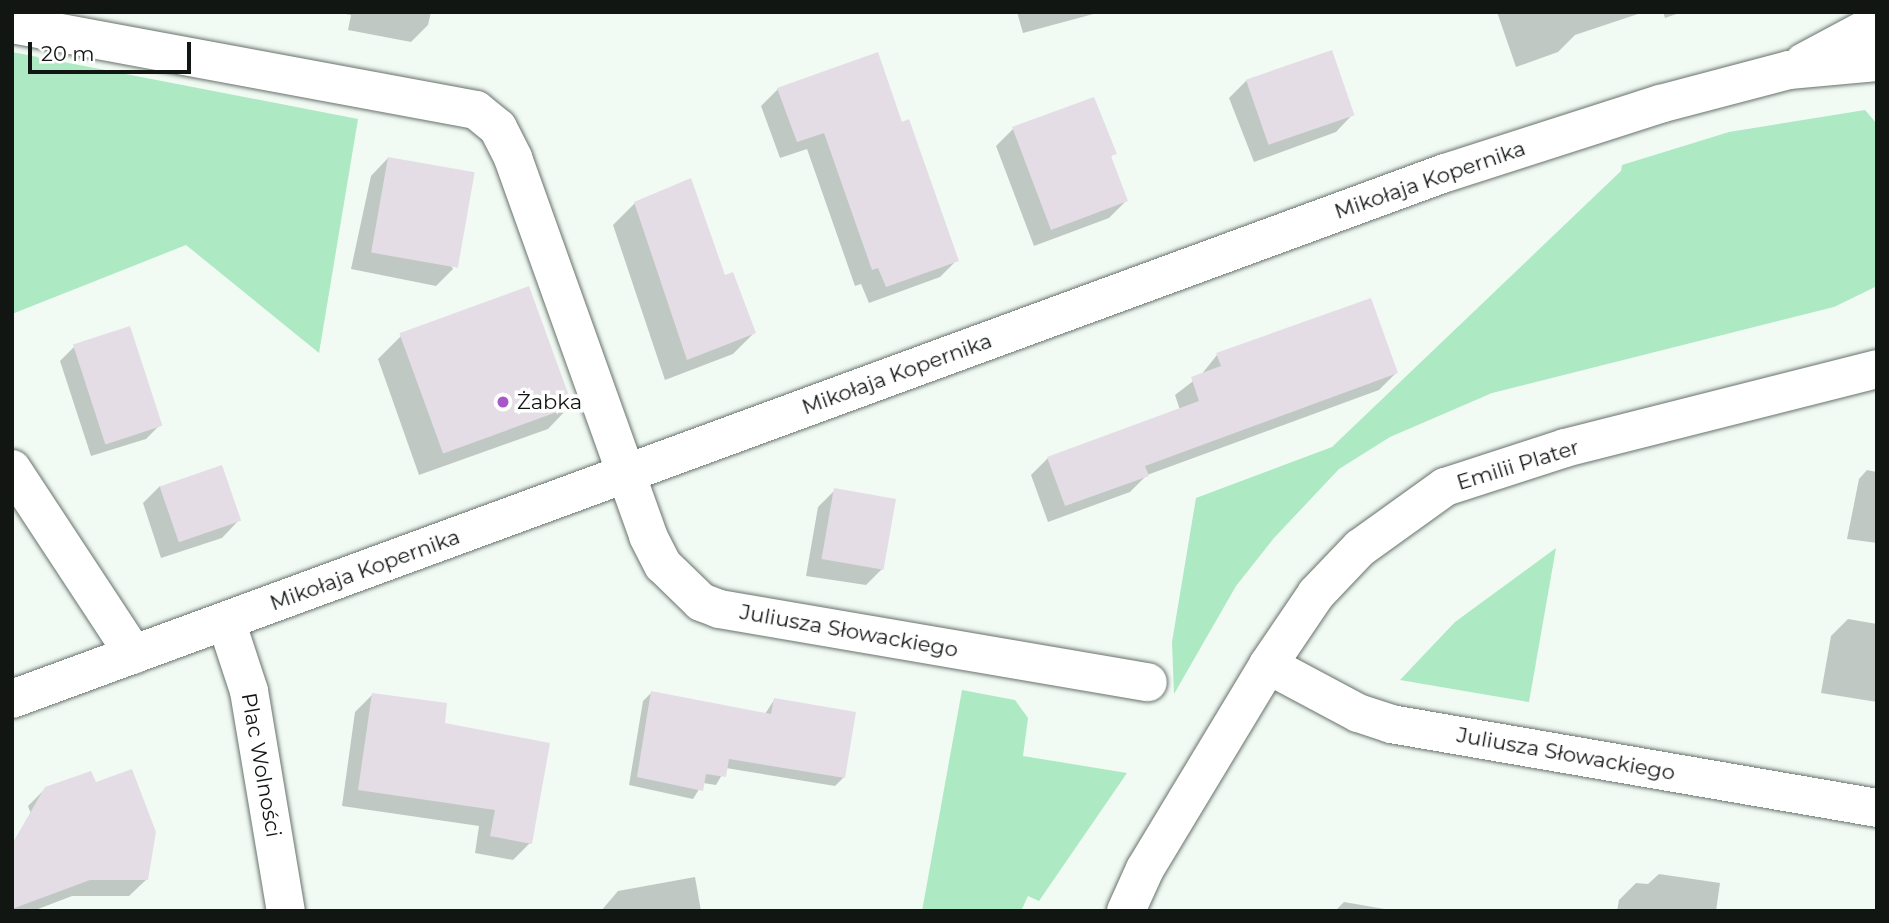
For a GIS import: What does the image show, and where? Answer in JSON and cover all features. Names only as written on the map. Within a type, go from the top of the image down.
[{"type":"street","name":"Mikołaja Kopernika","points":[[1789,70],[1877,23]]},
{"type":"street","name":"Juliusza Słowackiego","points":[[12,24],[476,110],[498,128],[513,158],[624,475],[663,565],[701,602],[719,609],[1148,682]]},
{"type":"street","name":"Mikołaja Kopernika","points":[[12,699],[1445,173],[1660,104],[1789,70],[1877,62]]},
{"type":"street","name":"Emilii Plater","points":[[1828,382],[1877,347]]},
{"type":"street","name":"Emilii Plater","points":[[1126,911],[1145,869],[1268,665],[1316,594],[1360,548],[1446,487],[1565,448],[1877,369]]},
{"type":"street","points":[[12,469],[134,655]]},
{"type":"street","name":"Plac Wolności","points":[[226,621],[249,691],[286,911]]},
{"type":"street","name":"Juliusza Słowackiego","points":[[1268,665],[1358,713],[1391,724],[1877,808]]},
{"type":"green space","points":[[12,52],[358,119],[319,353],[186,245],[12,314]]},
{"type":"green space","points":[[1865,110],[1877,124],[1877,286],[1834,307],[1492,393],[1390,437],[1339,469],[1274,538],[1236,586],[1174,694],[1172,642],[1196,498],[1332,447],[1621,171],[1622,165],[1729,132]]},
{"type":"green space","points":[[1556,548],[1529,702],[1400,680],[1455,622]]},
{"type":"green space","points":[[962,690],[1015,700],[1028,718],[1023,756],[1127,773],[1039,901],[1028,896],[1021,911],[922,911]]},
{"type":"building","points":[[1332,50],[1354,115],[1268,145],[1246,80]]},
{"type":"building","points":[[878,52],[902,122],[909,119],[959,261],[886,287],[878,268],[872,270],[824,133],[797,142],[777,88]]},
{"type":"building","points":[[1094,97],[1117,154],[1111,156],[1128,201],[1051,230],[1012,127]]},
{"type":"building","points":[[388,157],[475,172],[458,268],[371,253]]},
{"type":"building","points":[[691,178],[725,275],[733,272],[756,333],[687,360],[634,202]]},
{"type":"building","points":[[529,286],[573,406],[443,453],[399,333]]},
{"type":"building","points":[[1371,298],[1398,373],[1145,466],[1149,476],[1065,506],[1047,457],[1199,401],[1191,377],[1221,366],[1216,353]]},
{"type":"building","points":[[130,326],[162,426],[105,444],[73,345]]},
{"type":"building","points":[[222,465],[241,521],[179,542],[160,486]]},
{"type":"building","points":[[834,488],[896,499],[884,570],[821,559]]},
{"type":"building","points":[[651,691],[771,714],[774,698],[856,712],[845,778],[729,759],[726,777],[706,774],[703,791],[637,777]]},
{"type":"building","points":[[372,693],[447,703],[445,723],[550,743],[532,844],[490,836],[495,810],[358,790]]},
{"type":"building","points":[[132,769],[156,832],[148,880],[90,880],[12,909],[12,844],[45,787],[91,771],[96,782]]},
{"type":"place","name":"Żabka","points":[[503,402]]}]
